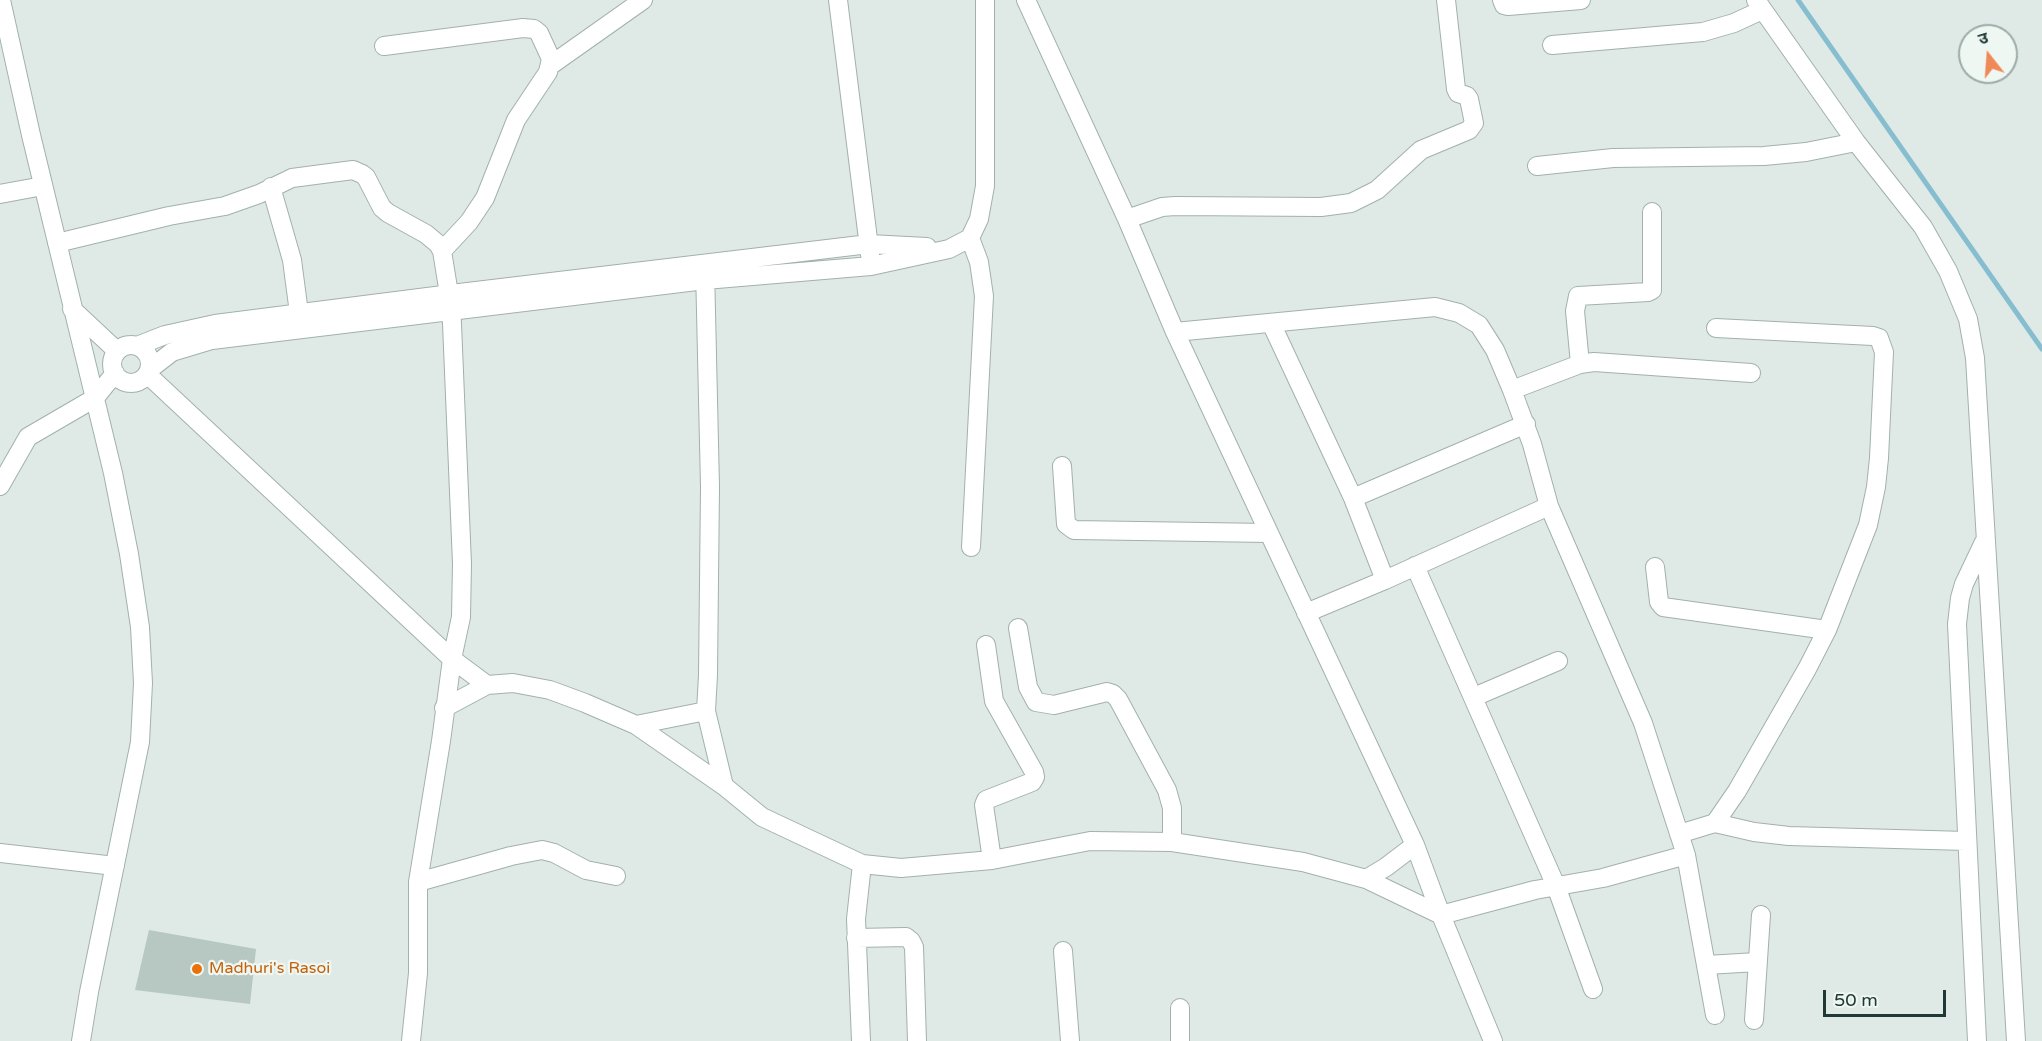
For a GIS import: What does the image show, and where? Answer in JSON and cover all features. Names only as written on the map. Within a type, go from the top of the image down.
[{"type":"street","points":[[1,0],[72,309],[95,398],[129,554],[140,627],[143,683],[140,742],[81,1041]]},
{"type":"street","points":[[442,251],[477,212],[493,181],[516,120],[551,65],[643,0]]},
{"type":"street","points":[[838,0],[871,266]]},
{"type":"street","points":[[705,272],[871,266],[949,249],[970,238],[979,219],[985,186],[985,0]]},
{"type":"street","points":[[1026,0],[1127,219],[1175,333],[1415,845],[1493,1041]]},
{"type":"street","points":[[1127,219],[1162,207],[1175,206],[1321,207],[1351,203],[1377,190],[1421,150],[1469,130],[1474,123],[1469,99],[1458,93],[1456,88],[1446,0]]},
{"type":"street","points":[[1502,0],[1504,5],[1508,6],[1581,0]]},
{"type":"street","points":[[1552,45],[1703,32],[1734,23],[1759,5],[1856,141],[1923,227],[1948,271],[1968,319],[1975,358],[2016,1041]]},
{"type":"street","points":[[384,46],[505,30],[534,29],[542,39],[551,59],[551,65]]},
{"type":"street","points":[[1537,166],[1613,158],[1764,156],[1806,152],[1856,141]]},
{"type":"street","points":[[57,243],[169,216],[225,206],[259,194],[292,178],[353,170],[366,177],[382,208],[426,234],[438,244],[442,251],[450,300],[462,564],[461,617],[444,708],[441,741],[418,882],[418,973],[411,1041]]},
{"type":"street","points":[[0,194],[43,186]]},
{"type":"street","points":[[271,187],[292,260],[299,313]]},
{"type":"street","points":[[1580,364],[1575,311],[1578,296],[1652,290],[1652,212]]},
{"type":"street","points":[[970,238],[979,262],[984,296],[971,547]]},
{"type":"street","points":[[136,346],[165,335],[215,324],[299,313],[450,300],[705,272],[869,244],[949,249]]},
{"type":"street","points":[[705,272],[710,487],[706,711],[724,786]]},
{"type":"street","points":[[149,371],[150,358],[146,351],[136,346],[128,345],[117,351],[113,358],[112,366],[121,380],[135,382],[149,371],[172,352],[212,340],[450,300]]},
{"type":"street","points":[[1175,333],[1435,307],[1459,313],[1479,325],[1495,350],[1512,390],[1526,424],[1548,506],[1643,723],[1686,855],[1707,964],[1714,1015]]},
{"type":"street","points":[[72,309],[117,351]]},
{"type":"street","points":[[1271,323],[1353,498],[1384,580]]},
{"type":"street","points":[[1715,823],[1737,791],[1807,669],[1827,630],[1868,525],[1879,458],[1884,352],[1879,338],[1874,336],[1716,328]]},
{"type":"street","points":[[1512,390],[1580,364],[1602,363],[1751,373]]},
{"type":"street","points":[[149,371],[452,659],[487,685]]},
{"type":"street","points":[[0,486],[28,437],[95,398],[115,373]]},
{"type":"street","points":[[1353,498],[1526,424]]},
{"type":"street","points":[[1062,466],[1066,524],[1074,530],[1268,533]]},
{"type":"street","points":[[1306,613],[1548,506]]},
{"type":"street","points":[[1977,1041],[1957,624],[1964,584],[1985,540]]},
{"type":"street","points":[[1415,566],[1556,886],[1593,989]]},
{"type":"street","points":[[1655,567],[1659,602],[1663,607],[1827,630]]},
{"type":"street","points":[[1018,628],[1028,687],[1036,702],[1054,705],[1107,692],[1118,699],[1167,790],[1172,808],[1172,842]]},
{"type":"street","points":[[986,645],[994,701],[1035,777],[1032,782],[986,800],[984,805],[992,860]]},
{"type":"street","points":[[1474,697],[1558,661]]},
{"type":"street","points":[[444,708],[487,685],[513,683],[550,690],[585,703],[636,725],[724,786],[762,817],[862,864],[901,868],[992,860],[1090,841],[1172,842],[1303,862],[1366,879],[1441,915],[1556,886],[1603,878],[1686,855]]},
{"type":"street","points":[[636,725],[706,711]]},
{"type":"street","points":[[1679,834],[1715,823],[1754,832],[1789,836],[1966,841]]},
{"type":"street","points":[[1366,879],[1415,845]]},
{"type":"street","points":[[418,882],[511,856],[542,850],[554,853],[586,870],[616,876]]},
{"type":"street","points":[[0,853],[115,866]]},
{"type":"street","points":[[861,1041],[856,938],[862,864]]},
{"type":"street","points":[[1754,1020],[1761,915]]},
{"type":"street","points":[[856,938],[906,937],[911,941],[914,947],[917,1041]]},
{"type":"street","points":[[1063,951],[1070,1041]]},
{"type":"street","points":[[1707,964],[1757,962]]},
{"type":"street","points":[[1180,1008],[1180,1041]]},
{"type":"building","name":"Madhuri's Rasoi","points":[[149,930],[256,949],[250,1004],[135,990]]},
{"type":"waterway","points":[[1798,0],[2042,349]]},
{"type":"place","name":"Madhuri's Rasoi","points":[[197,969]]}]
